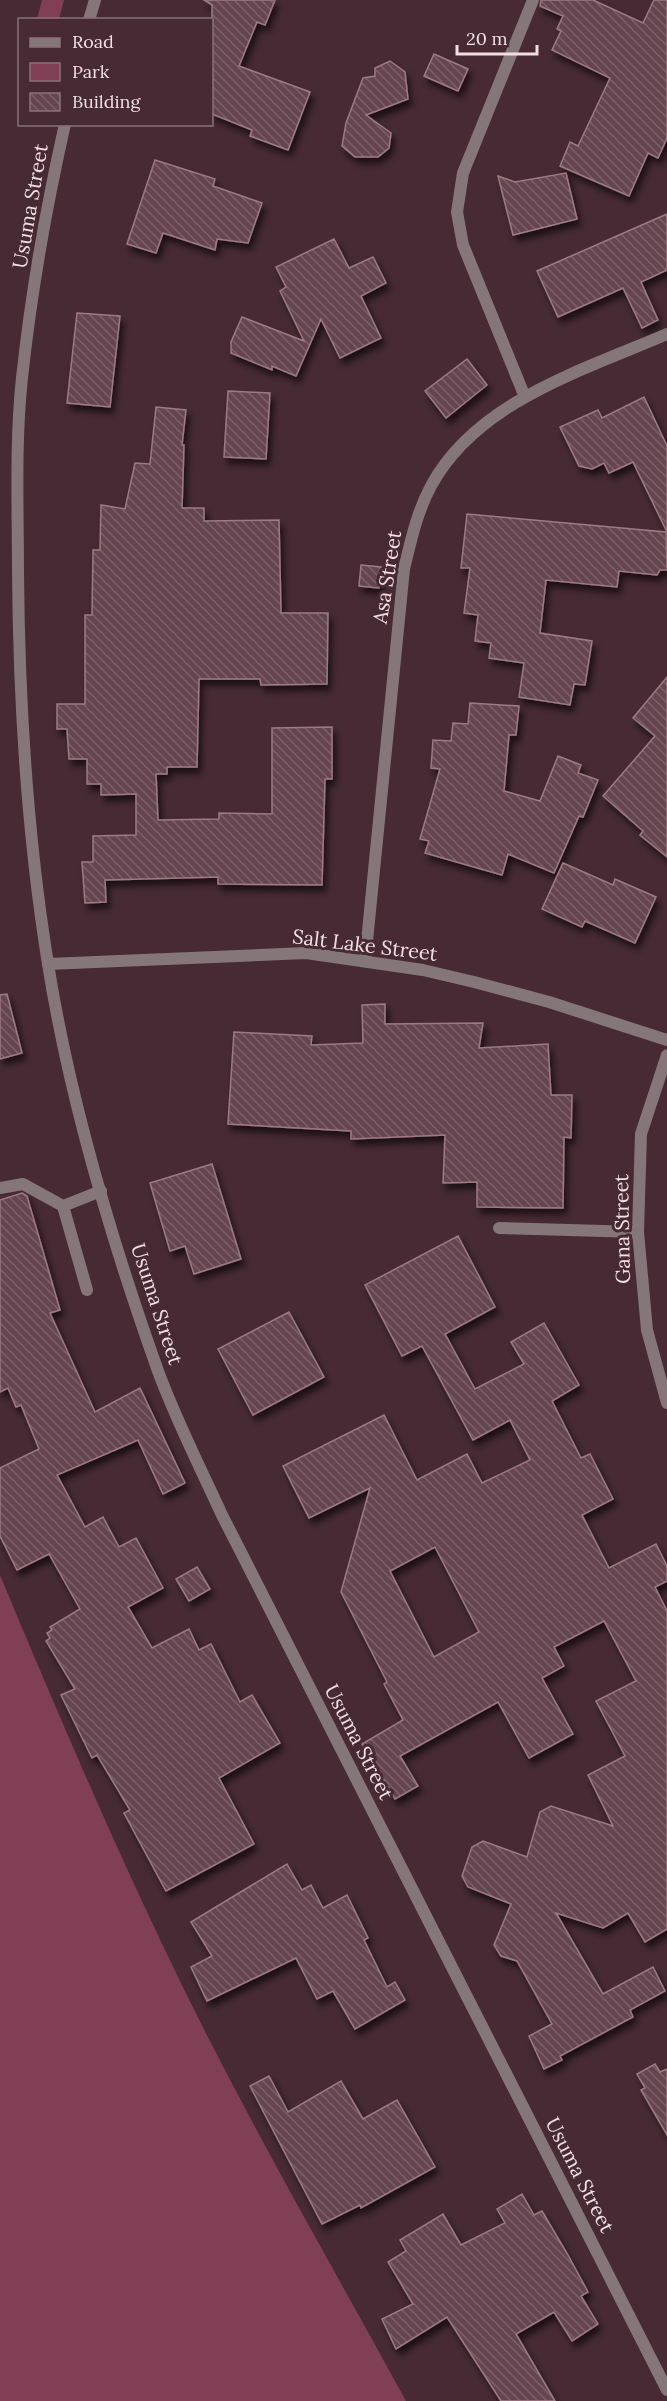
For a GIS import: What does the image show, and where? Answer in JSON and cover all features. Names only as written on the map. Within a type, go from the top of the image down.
[{"type":"street","points":[[90,18],[95,0]]},
{"type":"street","points":[[525,397],[463,245],[457,212],[463,173],[533,0]]},
{"type":"street","name":"Usuma Street","points":[[64,126],[38,268],[21,381],[18,659],[32,838],[48,964],[72,1084],[101,1191],[159,1374],[222,1515],[667,2390]]},
{"type":"street","name":"Asa Street","points":[[364,961],[404,569],[414,525],[432,484],[459,449],[488,422],[525,397],[667,334]]},
{"type":"street","name":"Salt Lake Street","points":[[48,964],[306,953],[364,961],[474,982],[549,1002],[667,1040]]},
{"type":"street","name":"Gana Street","points":[[667,1055],[641,1134],[638,1232],[647,1330],[667,1403]]},
{"type":"street","points":[[0,1188],[23,1184],[63,1206],[87,1290]]},
{"type":"street","points":[[63,1206],[101,1191]]},
{"type":"street","points":[[499,1228],[638,1232]]},
{"type":"green space","points":[[42,0],[64,0],[59,18],[37,18]]},
{"type":"green space","points":[[0,1575],[100,1809],[192,2006],[282,2176],[406,2401],[0,2401]]},
{"type":"building","points":[[204,0],[275,0],[265,25],[257,22],[239,66],[310,92],[288,150],[250,136],[252,130],[213,114],[212,5]]},
{"type":"building","points":[[541,0],[593,0],[643,23],[654,0],[667,0],[667,138],[658,158],[648,153],[629,196],[560,166],[570,142],[578,146],[610,78],[552,50],[561,31],[557,29],[563,16],[540,6]]},
{"type":"building","points":[[434,54],[468,69],[458,91],[424,76]]},
{"type":"building","points":[[390,61],[405,72],[408,99],[366,115],[391,133],[389,148],[378,157],[355,157],[342,146],[346,123],[363,78],[375,76],[375,68]]},
{"type":"building","points":[[155,160],[215,179],[213,186],[262,203],[248,243],[217,239],[215,250],[163,233],[156,253],[127,244]]},
{"type":"building","points":[[566,173],[577,219],[513,235],[498,176],[515,182]]},
{"type":"building","points":[[667,214],[667,270],[641,282],[658,320],[642,328],[623,288],[558,317],[537,271]]},
{"type":"building","points":[[334,239],[349,268],[373,257],[386,283],[361,296],[381,338],[340,358],[321,319],[296,376],[272,366],[272,370],[231,353],[231,342],[242,317],[304,341],[280,291],[286,287],[276,267]]},
{"type":"building","points":[[77,313],[120,316],[110,407],[67,403]]},
{"type":"building","points":[[467,359],[487,385],[446,418],[425,391]]},
{"type":"building","points":[[228,391],[270,393],[266,459],[224,457]]},
{"type":"building","points":[[644,397],[667,446],[667,532],[633,462],[609,473],[604,463],[592,469],[579,466],[560,427],[598,410],[602,418]]},
{"type":"building","points":[[156,407],[186,410],[182,445],[184,445],[182,508],[204,508],[204,521],[279,520],[281,613],[328,613],[327,684],[261,685],[260,679],[199,679],[197,767],[167,767],[167,774],[156,774],[158,820],[219,819],[219,813],[272,814],[272,728],[332,727],[332,779],[325,779],[322,885],[218,884],[218,877],[105,880],[106,902],[85,903],[82,862],[93,862],[93,836],[136,835],[136,794],[101,795],[101,784],[87,784],[87,759],[69,759],[67,729],[57,729],[57,704],[85,704],[85,615],[92,615],[93,550],[100,550],[101,505],[125,509],[135,463],[150,464]]},
{"type":"building","points":[[467,514],[666,532],[667,570],[660,570],[657,575],[619,571],[617,587],[546,580],[540,633],[592,641],[585,685],[574,684],[570,705],[519,697],[524,663],[489,658],[491,643],[475,641],[478,615],[464,613],[470,568],[461,568]]},
{"type":"building","points":[[361,565],[381,567],[379,588],[359,586]]},
{"type":"building","points":[[667,677],[667,857],[640,835],[643,831],[603,796],[655,736],[633,718]]},
{"type":"building","points":[[470,703],[519,706],[516,735],[509,735],[504,791],[540,801],[558,756],[581,765],[578,773],[598,780],[583,817],[579,816],[554,873],[508,854],[502,875],[425,853],[429,841],[420,839],[440,769],[431,768],[433,740],[451,741],[453,723],[468,724]]},
{"type":"building","points":[[563,863],[613,885],[615,879],[656,897],[635,943],[585,921],[582,927],[542,909]]},
{"type":"building","points":[[7,994],[22,1053],[0,1059],[0,995]]},
{"type":"building","points":[[385,1004],[385,1024],[483,1023],[479,1048],[548,1044],[551,1095],[572,1095],[571,1138],[564,1137],[563,1208],[477,1207],[477,1182],[443,1183],[445,1135],[351,1139],[351,1131],[228,1124],[234,1032],[312,1036],[311,1045],[363,1043],[362,1005]]},
{"type":"building","points":[[212,1164],[241,1259],[194,1274],[185,1246],[170,1251],[150,1183]]},
{"type":"building","points":[[22,1193],[27,1196],[60,1310],[50,1313],[95,1412],[140,1388],[185,1483],[163,1494],[138,1440],[57,1475],[85,1527],[103,1517],[119,1547],[136,1538],[163,1588],[128,1607],[152,1648],[189,1629],[199,1650],[211,1644],[240,1702],[252,1695],[280,1743],[219,1778],[254,1844],[166,1891],[124,1813],[130,1810],[97,1755],[92,1758],[61,1695],[75,1689],[46,1641],[50,1638],[47,1633],[52,1630],[50,1627],[80,1609],[49,1554],[17,1570],[0,1536],[0,1468],[39,1449],[21,1405],[16,1407],[8,1388],[0,1392],[0,1200]]},
{"type":"building","points":[[458,1236],[495,1307],[445,1334],[475,1389],[524,1364],[511,1342],[544,1323],[579,1385],[552,1401],[581,1458],[590,1454],[613,1499],[582,1515],[609,1568],[656,1544],[667,1566],[667,1581],[655,1587],[667,1611],[667,1929],[645,1942],[628,1913],[603,1928],[556,1913],[603,1994],[653,1967],[665,1991],[630,2010],[633,2017],[560,2056],[562,2060],[544,2069],[529,2036],[552,2024],[517,1961],[501,1956],[494,1945],[511,1904],[468,1887],[462,1876],[472,1847],[483,1841],[527,1857],[540,1812],[551,1806],[613,1826],[588,1775],[625,1756],[596,1701],[636,1681],[604,1621],[554,1647],[564,1666],[542,1678],[573,1734],[529,1758],[498,1702],[400,1756],[418,1786],[395,1799],[362,1744],[403,1720],[384,1684],[387,1682],[341,1592],[370,1488],[309,1518],[283,1466],[384,1415],[417,1480],[467,1454],[482,1483],[530,1460],[510,1420],[473,1440],[422,1346],[402,1356],[365,1285]],"holes":[[[435,1547],[479,1632],[434,1657],[390,1571]]]},
{"type":"building","points":[[289,1312],[324,1377],[253,1415],[218,1349]]},
{"type":"building","points":[[197,1567],[210,1589],[189,1601],[176,1579]]},
{"type":"building","points":[[287,1864],[302,1890],[311,1885],[323,1908],[347,1895],[368,1938],[364,1940],[387,1987],[395,1982],[405,2000],[355,2029],[333,1991],[317,1999],[296,1958],[207,2001],[191,1967],[212,1956],[191,1922]]},
{"type":"building","points":[[655,2064],[660,2072],[667,2069],[667,2135],[641,2090],[645,2088],[637,2074]]},
{"type":"building","points":[[269,2076],[288,2112],[341,2081],[363,2119],[397,2100],[435,2167],[361,2208],[360,2205],[322,2224],[250,2086]]},
{"type":"building","points":[[522,2194],[534,2215],[542,2211],[568,2255],[588,2292],[581,2296],[598,2324],[572,2341],[554,2312],[516,2334],[555,2401],[501,2401],[447,2317],[396,2349],[382,2319],[413,2304],[388,2262],[406,2251],[400,2240],[443,2214],[461,2245],[505,2223],[497,2209]]}]
